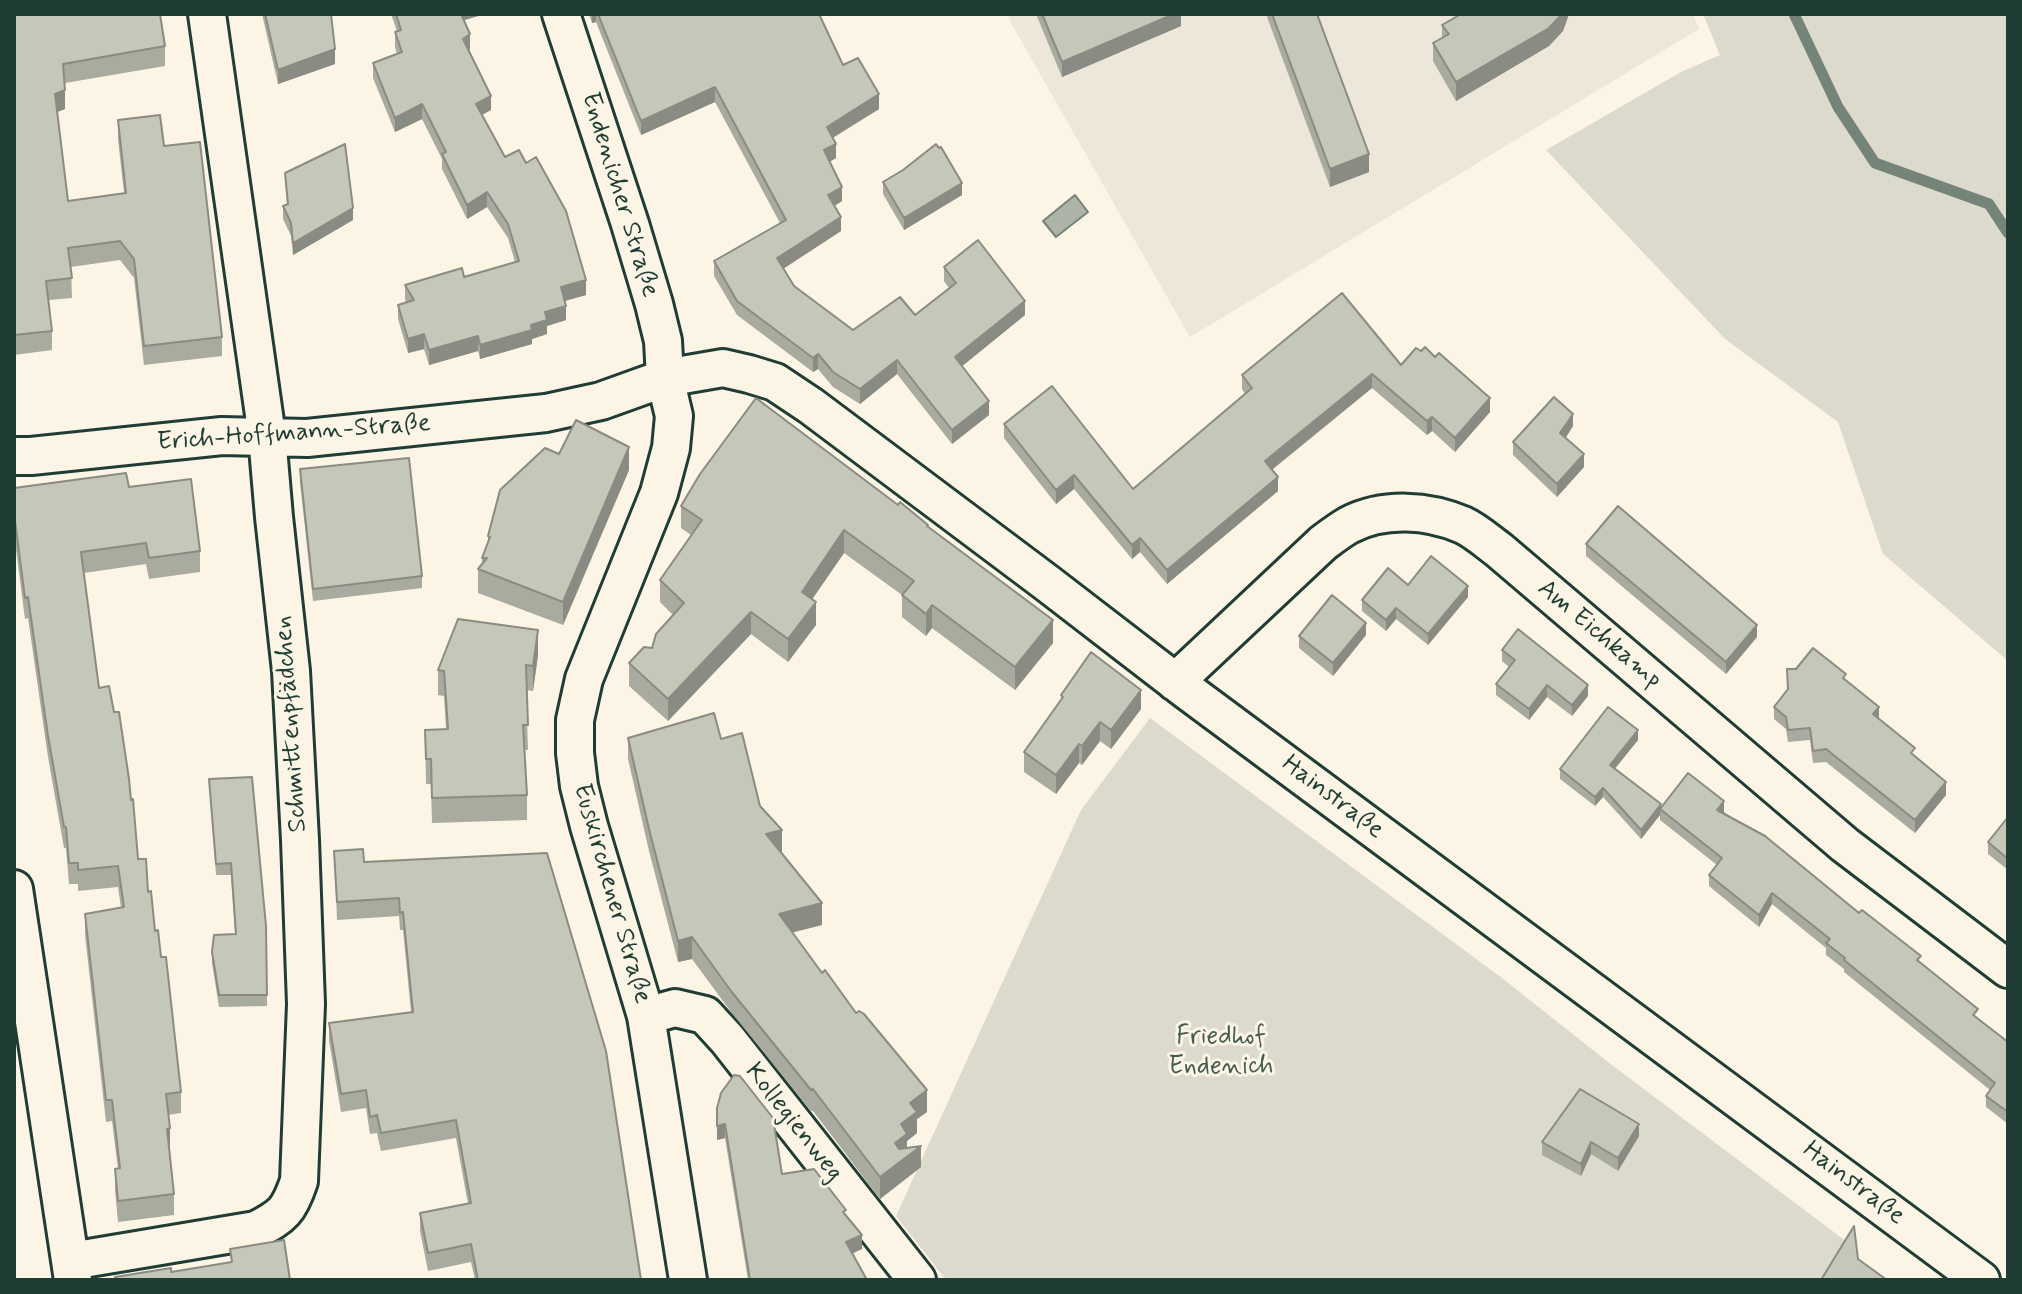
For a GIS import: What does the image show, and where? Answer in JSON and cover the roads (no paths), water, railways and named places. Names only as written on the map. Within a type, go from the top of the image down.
[{"type":"street","name":"Schmittenpfädchen","points":[[72,1271],[256,1230],[279,1219],[292,1201],[299,1181],[306,1004],[291,671],[267,436],[207,14]]},
{"type":"street","name":"Endenicher Straße","points":[[561,14],[641,257],[663,341],[665,378]]},
{"type":"street","name":"Hainstraße","points":[[665,378],[723,368],[775,382],[811,406],[1175,682],[1981,1280]]},
{"type":"street","name":"Erich-Hoffmann-Straße","points":[[14,456],[222,436],[307,438],[546,413],[601,401],[665,378]]},
{"type":"street","name":"Euskirchener Straße","points":[[665,378],[674,416],[671,448],[659,493],[584,679],[575,720],[575,753],[589,826],[646,1016],[688,1280]]},
{"type":"street","name":"Am Eichkamp","points":[[1175,682],[1323,543],[1350,524],[1391,512],[1441,518],[1466,526],[1499,550],[1845,845],[2008,969]]},
{"type":"street","points":[[14,889],[72,1271]]},
{"type":"street","name":"Kollegienweg","points":[[646,1016],[675,1008],[705,1015],[917,1280]]},
{"type":"waterway","points":[[1794,14],[1838,107],[1875,163],[1989,204],[2008,233]]},
{"type":"park label","name":"Friedhof Endenich","points":[[1221,1053]]}]
